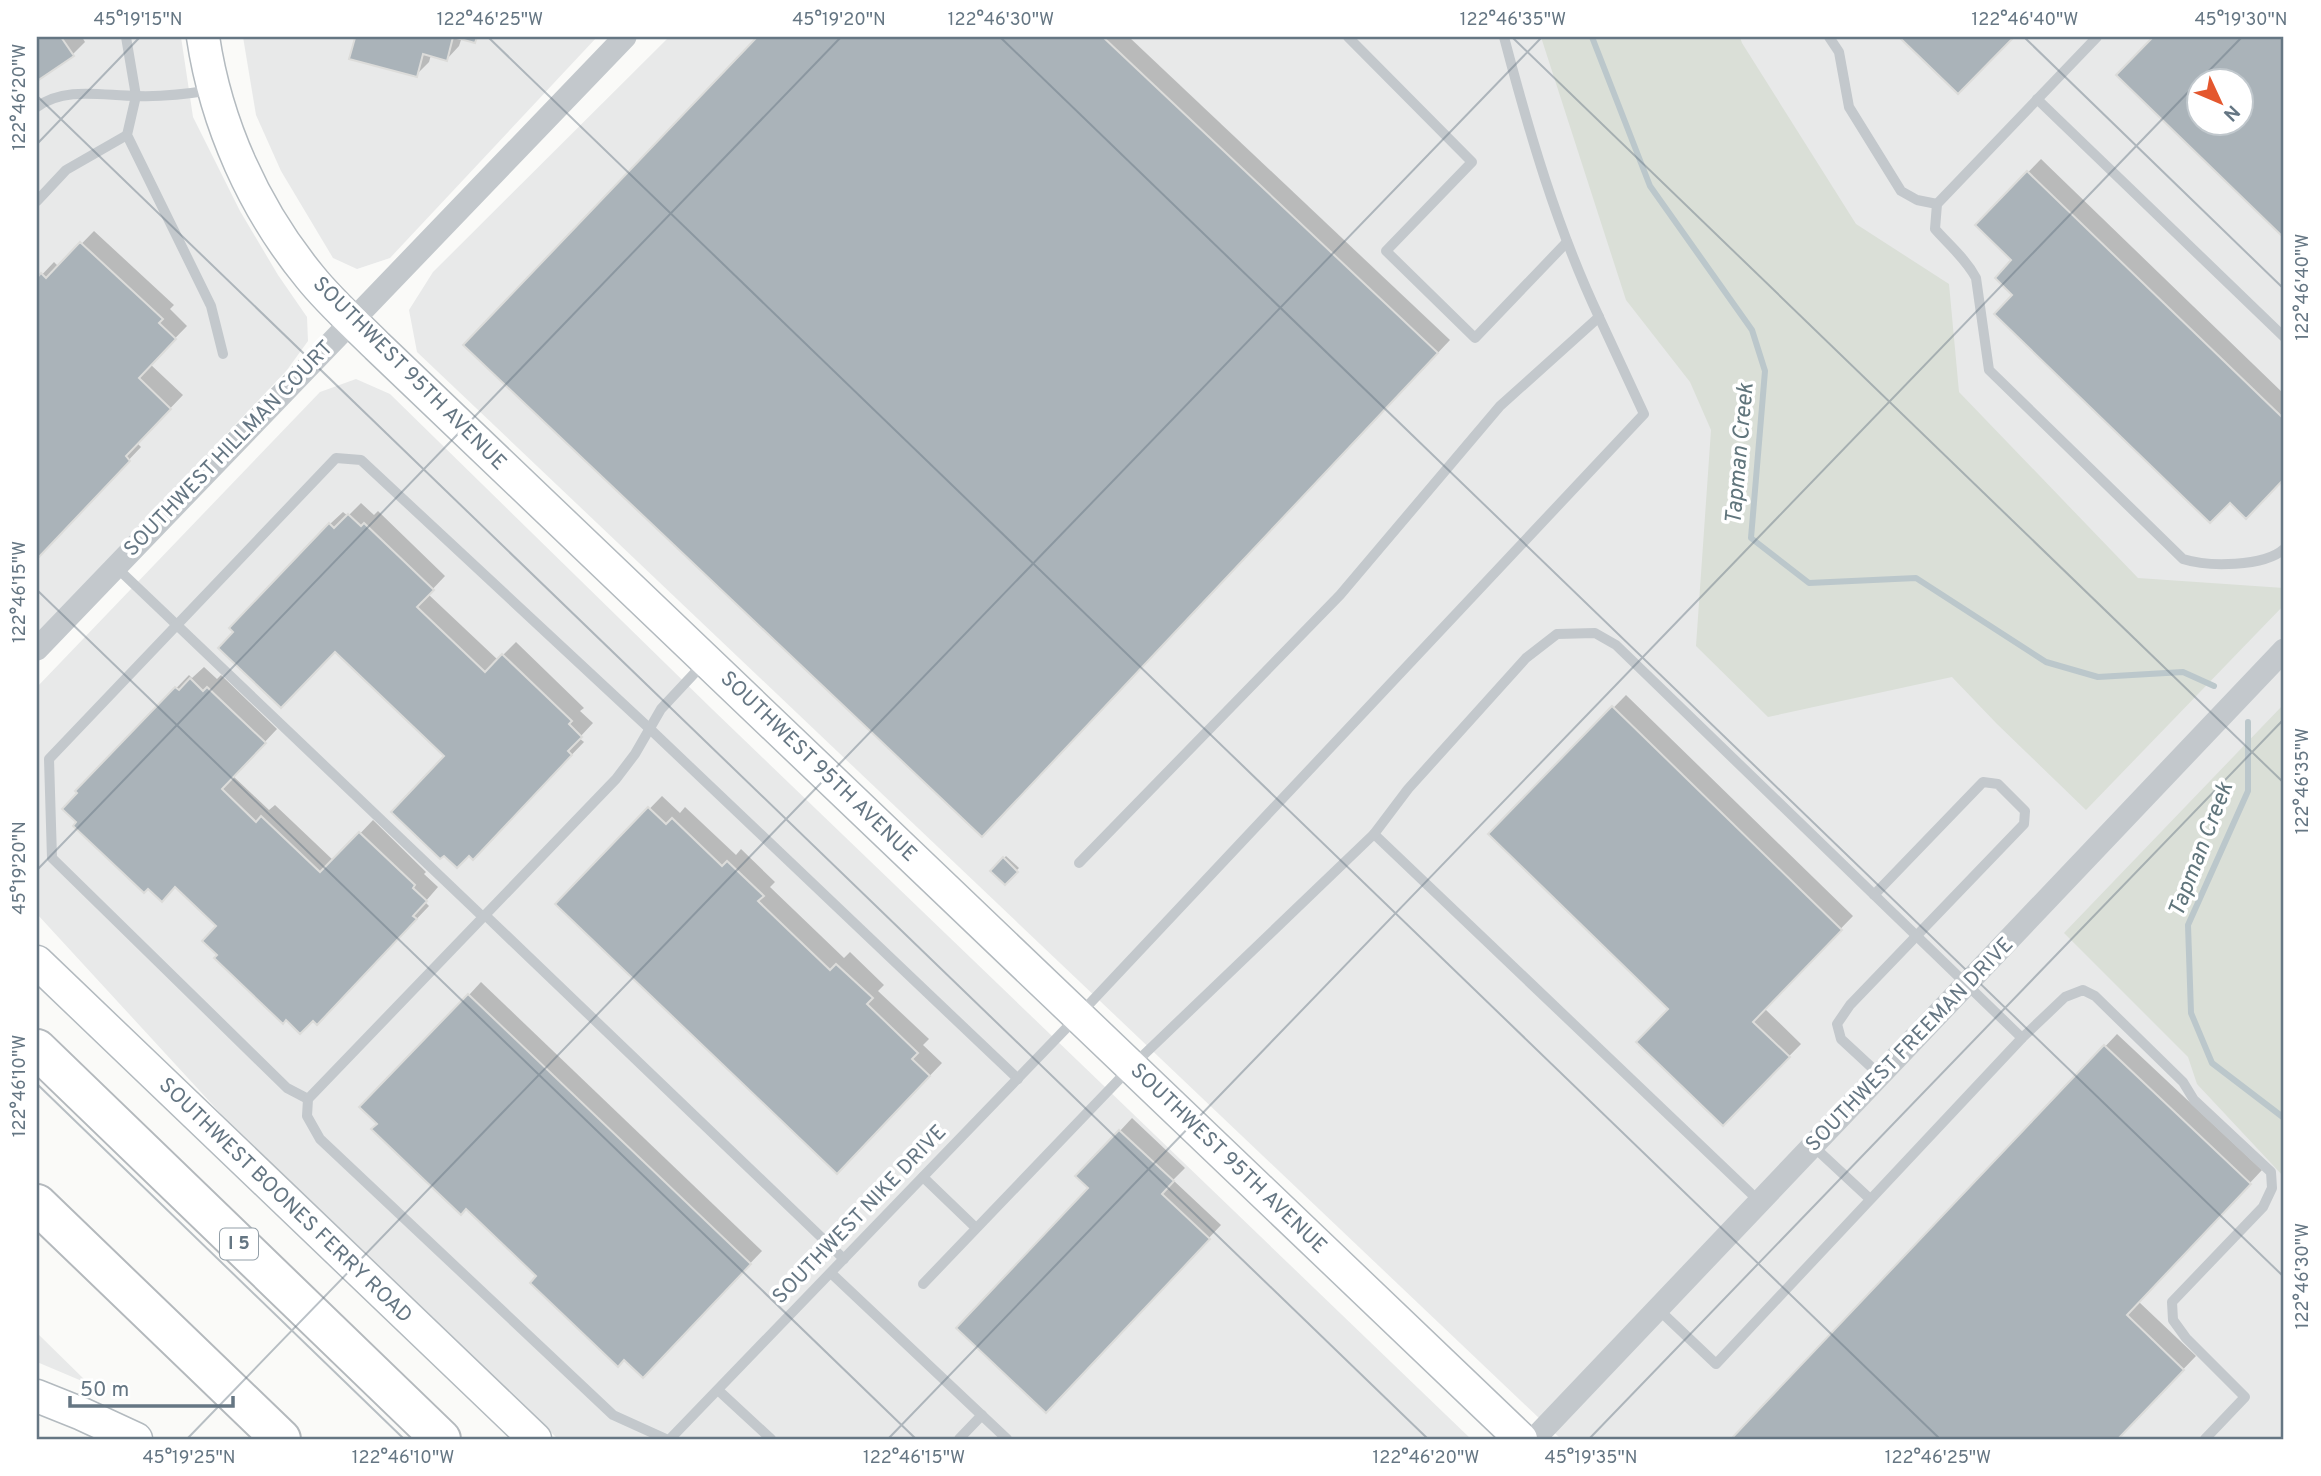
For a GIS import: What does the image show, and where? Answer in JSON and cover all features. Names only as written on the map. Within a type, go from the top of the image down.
[{"type":"highway","name":"I 5","points":[[37,1049],[441,1439]]},
{"type":"highway","points":[[37,1204],[281,1439]]},
{"type":"main road","name":"SOUTHWEST 95TH AVENUE","points":[[203,37],[213,90],[234,148],[267,216],[312,279],[351,320],[706,661],[1521,1439]]},
{"type":"main road","name":"SOUTHWEST BOONES FERRY ROAD","points":[[37,962],[535,1439]]},
{"type":"main road","points":[[37,1396],[136,1439]]},
{"type":"street","name":"SOUTHWEST HILLMAN COURT","points":[[37,649],[625,37]]},
{"type":"street","name":"SOUTHWEST FREEMAN DRIVE","points":[[1534,1439],[2284,650]]},
{"type":"lane","points":[[127,37],[136,96],[127,135],[211,306],[223,354]]},
{"type":"lane","points":[[1348,37],[1472,162],[1386,251],[1475,338],[1567,242]]},
{"type":"lane","points":[[1079,863],[1340,595],[1500,406],[1598,317],[1574,265],[1524,110],[1504,37]]},
{"type":"lane","points":[[1829,37],[1839,52],[1849,107],[1901,191],[1917,200],[1937,204]]},
{"type":"lane","points":[[2097,37],[1937,204],[1935,229],[1969,264],[1976,278],[1989,370],[2183,559],[2195,563],[2250,562],[2276,556],[2284,549]]},
{"type":"lane","points":[[37,107],[44,102],[76,93],[173,96],[213,90]]},
{"type":"lane","points":[[2037,100],[2284,337]]},
{"type":"lane","points":[[37,201],[66,170],[127,135]]},
{"type":"lane","name":"SOUTHWEST NIKE DRIVE","points":[[668,1439],[1078,1016],[1644,414],[1598,317]]},
{"type":"lane","points":[[308,1099],[287,1087],[52,858],[49,759],[336,458],[362,460],[1018,1079]]},
{"type":"lane","points":[[116,567],[844,1259]]},
{"type":"lane","points":[[923,1283],[1131,1067],[1374,834],[1408,789],[1526,658],[1557,634],[1595,633],[1616,645],[2022,1038]]},
{"type":"lane","points":[[668,1439],[613,1415],[320,1139],[307,1116],[308,1099],[616,779],[635,754],[661,709],[706,661]]},
{"type":"lane","points":[[1874,895],[1983,782],[1998,784],[2025,811],[2024,824],[1850,1005],[1837,1024],[1841,1039],[1881,1076]]},
{"type":"lane","points":[[1374,834],[1760,1202]]},
{"type":"lane","points":[[1658,1309],[1716,1364],[2022,1038],[2065,997],[2083,990],[2095,996],[2183,1082],[2194,1100],[2271,1172],[2272,1188],[2263,1207],[2172,1302],[2173,1320],[2186,1338],[2245,1397],[2205,1439]]},
{"type":"lane","points":[[1813,1146],[1870,1199]]},
{"type":"lane","points":[[923,1177],[976,1228]]},
{"type":"lane","points":[[831,1273],[1007,1439]]},
{"type":"lane","points":[[718,1390],[771,1439]]},
{"type":"lane","points":[[959,1439],[982,1415]]},
{"type":"shaded area","points":[[37,37],[181,37],[193,117],[240,211],[307,317],[308,341],[287,370],[37,635]]},
{"type":"shaded area","points":[[243,37],[597,37],[390,258],[357,269],[333,258],[281,171],[256,115]]},
{"type":"shaded area","points":[[669,37],[2284,37],[2284,1439],[1561,1439],[417,352],[409,310],[433,272]]},
{"type":"shaded area","points":[[1541,37],[1740,37],[1856,224],[1949,284],[1959,392],[2138,578],[2284,588],[2284,605],[2086,810],[1952,677],[1768,717],[1696,646],[1711,430],[1690,382],[1626,300]]},
{"type":"shaded area","points":[[356,379],[390,394],[712,709],[1471,1439],[558,1439],[268,1165],[37,914],[37,687],[320,392]]},
{"type":"shaded area","points":[[2284,704],[2284,1177],[2197,1084],[2188,1057],[2064,933]]},
{"type":"shaded area","points":[[37,1333],[89,1384],[37,1362]]},
{"type":"building","points":[[37,37],[61,37],[74,56],[37,81]]},
{"type":"building","points":[[352,37],[453,37],[447,61],[423,54],[417,77],[349,59],[355,38]]},
{"type":"building","points":[[453,37],[477,37],[475,43]]},
{"type":"building","points":[[757,37],[1103,37],[1438,353],[982,837],[463,345]]},
{"type":"building","points":[[1899,37],[2014,37],[1958,94]]},
{"type":"building","points":[[2153,37],[2284,37],[2284,238],[2116,75]]},
{"type":"building","points":[[2027,171],[2284,419],[2284,479],[2246,519],[2230,503],[2210,523],[1994,314],[2012,295],[1995,278],[2011,260],[1975,225]]},
{"type":"building","points":[[80,242],[163,319],[159,323],[176,339],[139,378],[171,409],[126,456],[130,461],[37,559],[37,278],[41,273],[46,278]]},
{"type":"building","points":[[348,514],[361,526],[364,523],[434,590],[417,607],[485,672],[502,654],[572,721],[569,724],[582,737],[568,751],[572,755],[473,860],[469,856],[457,868],[444,856],[440,859],[391,812],[444,756],[335,652],[281,708],[218,648],[233,632],[229,628],[329,523],[334,528]]},
{"type":"building","points":[[190,678],[203,691],[207,687],[266,743],[222,789],[256,822],[261,816],[320,872],[359,832],[415,885],[413,888],[427,901],[413,916],[417,919],[317,1025],[313,1021],[300,1034],[286,1020],[283,1024],[214,958],[217,955],[202,941],[216,926],[175,887],[162,902],[148,889],[144,893],[73,826],[76,822],[62,809],[77,793],[75,791],[175,687],[179,690]]},
{"type":"building","points":[[1612,706],[1842,930],[1753,1022],[1790,1057],[1723,1126],[1636,1042],[1668,1009],[1488,834]]},
{"type":"building","points":[[648,807],[666,824],[672,818],[722,866],[727,861],[764,896],[758,901],[830,970],[836,964],[873,998],[867,1004],[918,1053],[912,1059],[930,1076],[837,1174],[555,904]]},
{"type":"building","points":[[1003,857],[1018,872],[1005,885],[990,871]]},
{"type":"building","points":[[468,994],[751,1264],[643,1378],[624,1360],[618,1367],[530,1283],[536,1276],[466,1209],[461,1215],[371,1129],[377,1124],[359,1107]]},
{"type":"building","points":[[2104,1045],[2251,1184],[2127,1315],[2184,1370],[2118,1439],[1731,1439]]},
{"type":"building","points":[[1119,1130],[1174,1181],[1162,1194],[1210,1239],[1046,1413],[956,1328],[1088,1188],[1075,1176]]},
{"type":"waterway","name":"Tapman Creek","points":[[1592,37],[1650,186],[1752,330],[1765,371],[1751,538],[1809,583],[1916,578],[2046,662],[2098,677],[2183,672],[2214,686]]},
{"type":"waterway","name":"Tapman Creek","points":[[2248,722],[2248,791],[2188,925],[2191,1013],[2212,1063],[2284,1118]]}]
